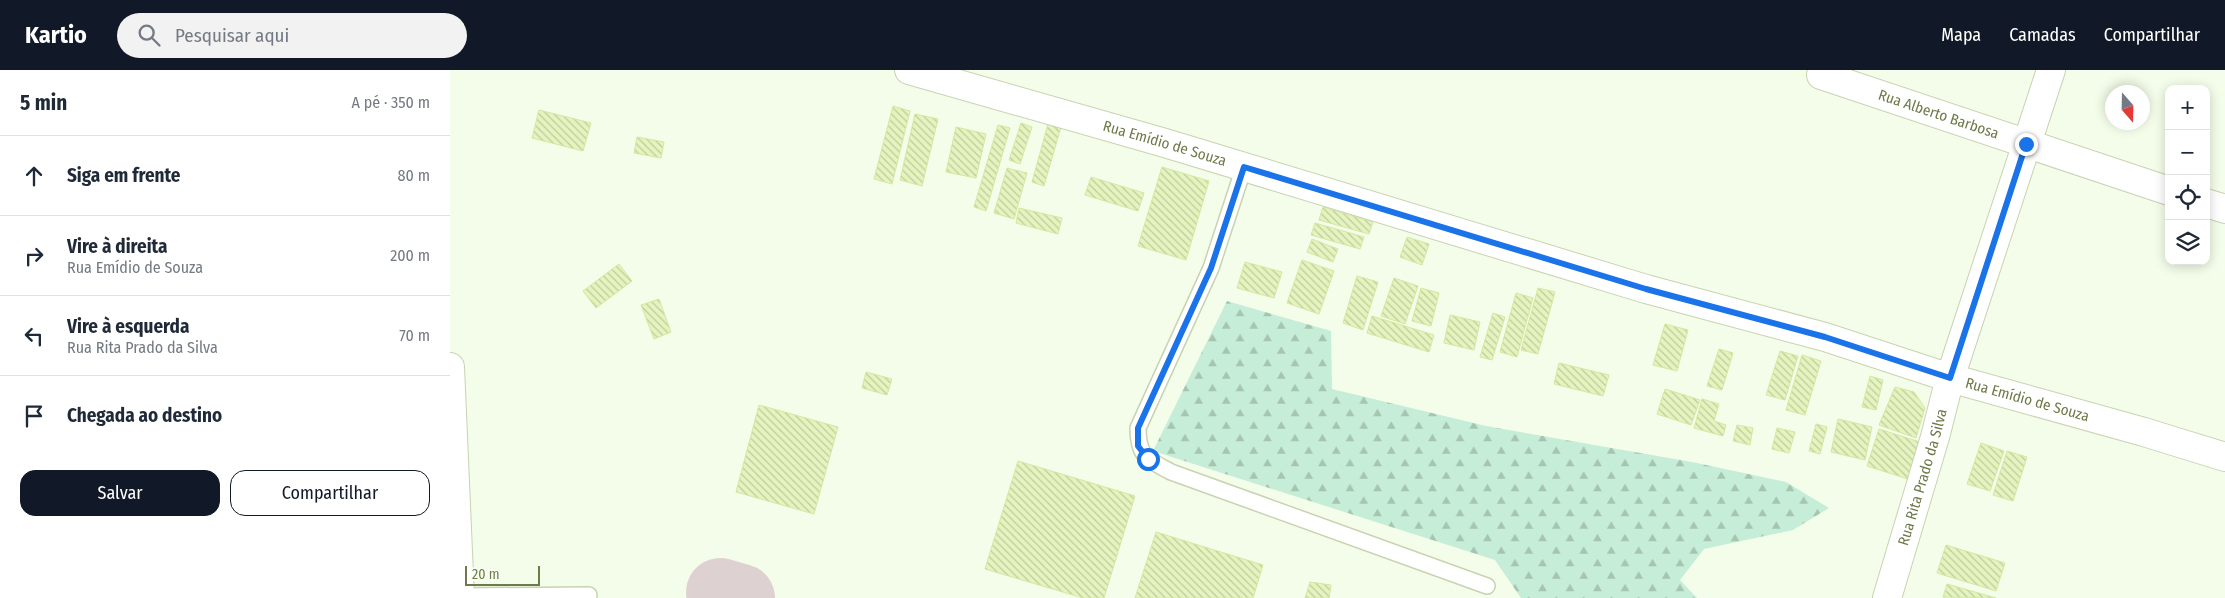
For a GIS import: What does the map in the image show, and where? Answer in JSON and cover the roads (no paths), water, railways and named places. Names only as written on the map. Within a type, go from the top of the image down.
[{"type":"street","name":"Rua Emídio de Souza","points":[[909,70],[1244,167],[1646,289],[1825,337],[1950,378],[2144,432],[2225,457]]},
{"type":"street","name":"Rua Rita Prado da Silva","points":[[1887,598],[1935,436],[1950,378],[2051,70]]},
{"type":"street","name":"Rua Alberto Barbosa","points":[[1821,75],[2165,190]]},
{"type":"street","points":[[2210,204],[2225,209]]},
{"type":"street","points":[[450,367],[460,597]]},
{"type":"lane","points":[[1244,167],[1211,268],[1138,428],[1138,446],[1148,459],[1171,472],[1487,586]]},
{"type":"lane","points":[[460,597],[589,595]]}]
